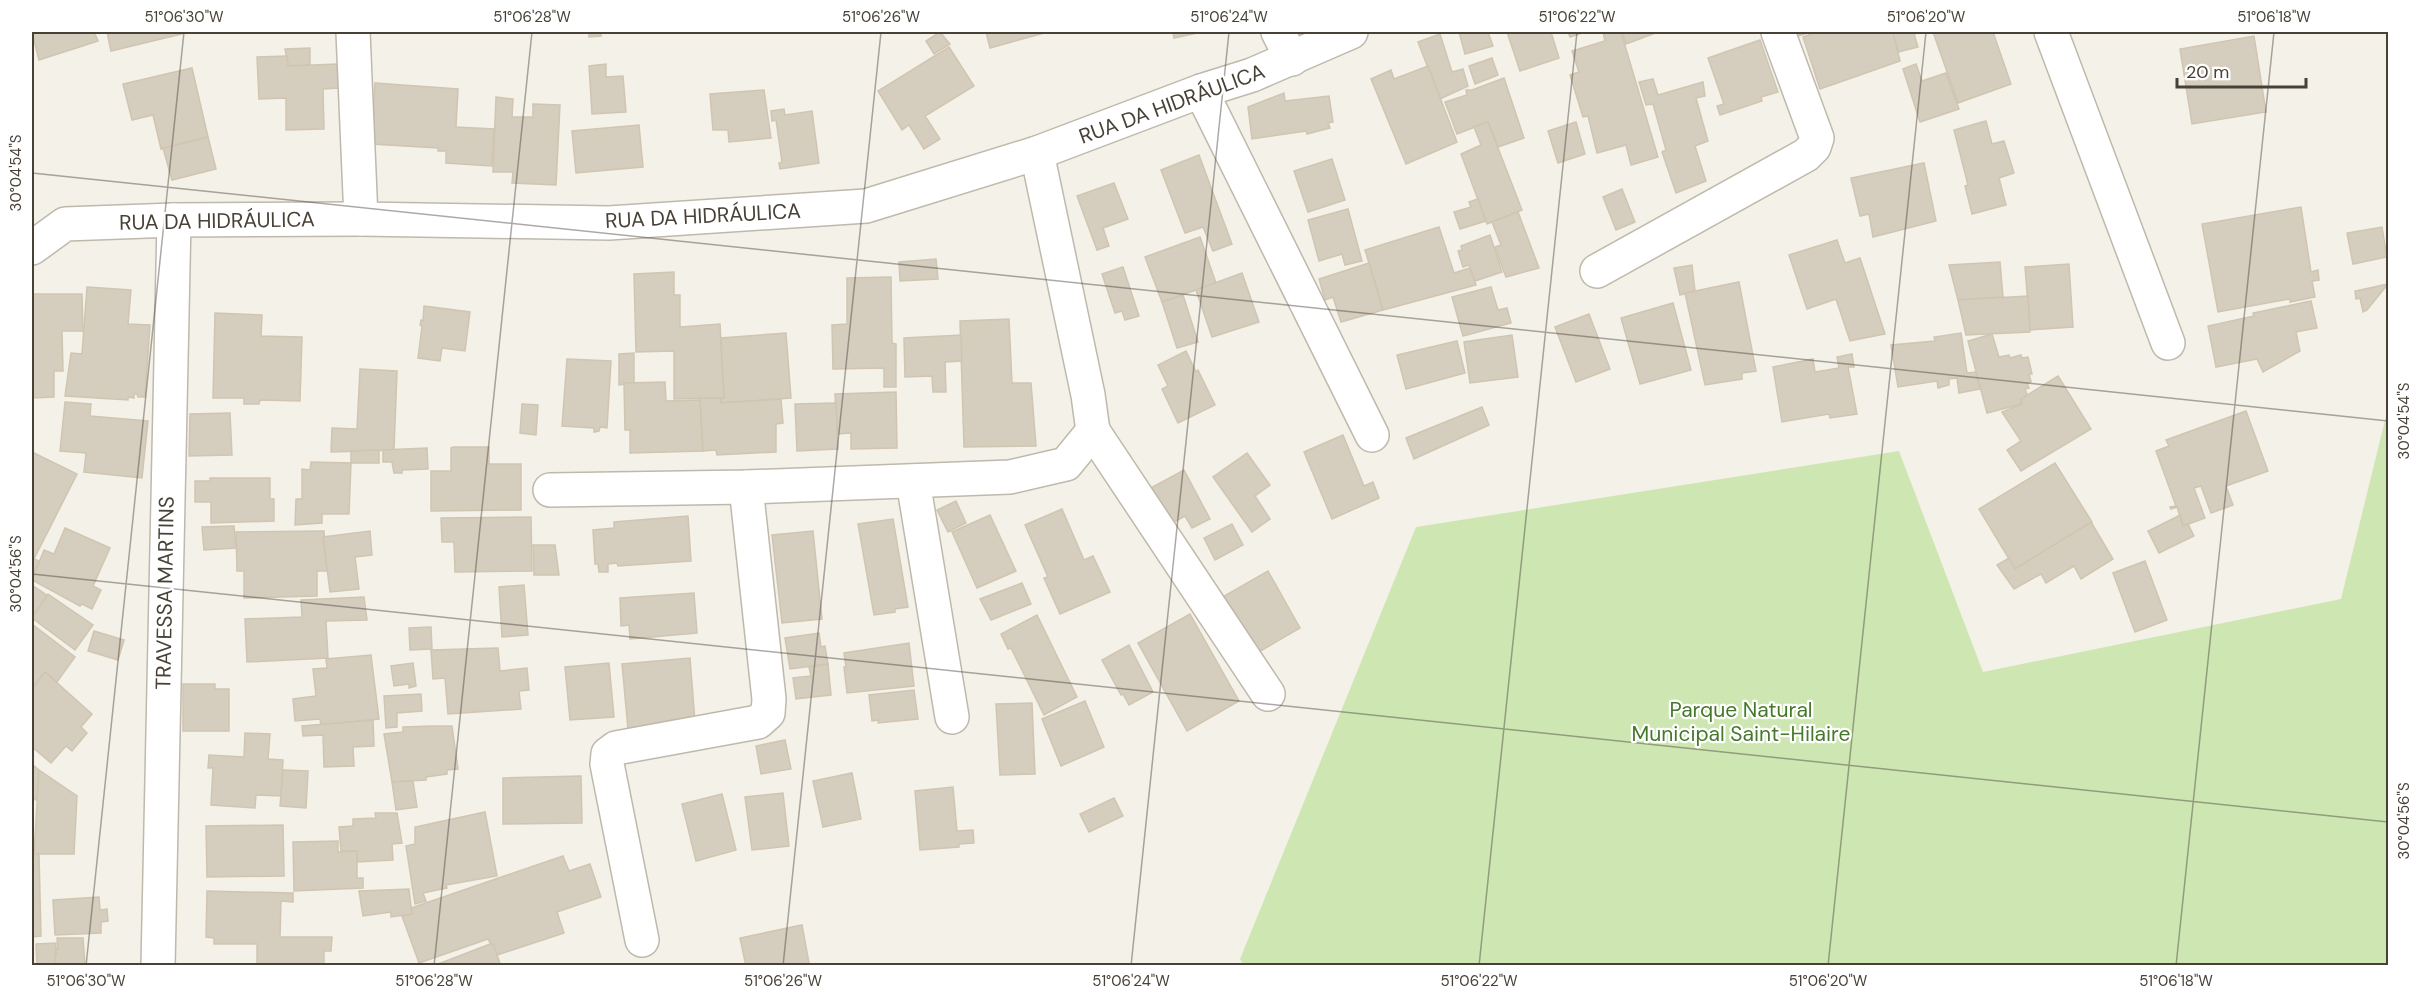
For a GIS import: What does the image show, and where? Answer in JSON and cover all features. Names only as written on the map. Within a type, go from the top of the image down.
[{"type":"street","points":[[353,32],[361,219]]},
{"type":"street","name":"RUA DA HIDRÁULICA","points":[[32,224],[174,220],[361,219],[609,223],[866,206],[1037,153],[1201,91],[1252,75],[1285,45],[1351,32]]},
{"type":"street","points":[[1597,271],[1806,155],[1814,147],[1817,138],[1778,32]]},
{"type":"street","points":[[2051,32],[2168,343]]},
{"type":"street","points":[[1201,91],[1372,435]]},
{"type":"street","points":[[1037,153],[1094,431],[1268,694]]},
{"type":"street","name":"TRAVESSA MARTINS","points":[[158,966],[174,220]]},
{"type":"street","points":[[32,248],[65,224]]},
{"type":"street","points":[[550,490],[746,487],[1010,477],[1066,464],[1094,431]]},
{"type":"street","points":[[913,481],[952,717]]},
{"type":"street","points":[[642,940],[607,764],[608,754],[616,748],[758,722],[768,713],[769,699],[746,487]]},
{"type":"green space","name":"Parque Natural Municipal Saint-Hilaire","points":[[2388,408],[2388,965],[1244,966],[1240,959],[1416,527],[1899,451],[1983,672],[2341,599]]},
{"type":"building","points":[[32,32],[94,32],[98,41],[39,60]]},
{"type":"building","points":[[107,32],[182,32],[182,34],[111,51]]},
{"type":"building","points":[[589,32],[601,32],[601,36],[589,37]]},
{"type":"building","points":[[940,32],[950,44],[934,54],[926,41]]},
{"type":"building","points":[[986,32],[1048,32],[990,48]]},
{"type":"building","points":[[1173,32],[1202,32],[1174,38]]},
{"type":"building","points":[[1459,32],[1488,32],[1493,46],[1465,54]]},
{"type":"building","points":[[1507,32],[1551,32],[1559,58],[1520,71]]},
{"type":"building","points":[[1568,32],[1585,32],[1570,37]]},
{"type":"building","points":[[1603,32],[1621,32],[1658,157],[1631,165],[1626,145],[1597,153],[1588,116],[1583,117],[1570,75],[1579,72],[1572,51],[1605,41]]},
{"type":"building","points":[[1622,32],[1658,32],[1626,44]]},
{"type":"building","points":[[1797,32],[1811,32],[1798,36]]},
{"type":"building","points":[[1817,32],[1893,32],[1900,61],[1820,89],[1803,37]]},
{"type":"building","points":[[1893,32],[1923,32],[1914,34],[1918,47],[1898,52]]},
{"type":"building","points":[[1933,32],[1993,32],[2011,84],[1958,103]]},
{"type":"building","points":[[1440,34],[1452,72],[1463,69],[1468,86],[1440,99],[1418,42]]},
{"type":"building","points":[[2254,36],[2266,112],[2192,124],[2180,49]]},
{"type":"building","points":[[1760,40],[1778,92],[1761,97],[1762,101],[1720,115],[1717,106],[1724,104],[1708,58]]},
{"type":"building","points":[[949,47],[974,86],[925,116],[940,139],[924,149],[909,125],[902,130],[878,91]]},
{"type":"building","points":[[310,48],[310,65],[288,66],[285,49]]},
{"type":"building","points":[[287,56],[288,66],[338,64],[339,88],[323,89],[324,129],[286,130],[286,98],[259,99],[257,57]]},
{"type":"building","points":[[1492,58],[1498,75],[1475,84],[1469,66]]},
{"type":"building","points":[[606,64],[606,77],[623,76],[626,112],[592,114],[589,66]]},
{"type":"building","points":[[1916,64],[1922,81],[1946,73],[1959,109],[1920,122],[1903,69]]},
{"type":"building","points":[[1428,66],[1457,142],[1406,164],[1371,79],[1391,70],[1394,79]]},
{"type":"building","points":[[192,68],[208,137],[161,149],[153,115],[132,120],[123,84]]},
{"type":"building","points":[[1504,78],[1524,138],[1498,147],[1488,122],[1457,134],[1445,102],[1467,95],[1466,90],[1472,90]]},
{"type":"building","points":[[1653,79],[1658,95],[1703,82],[1705,96],[1696,98],[1708,141],[1695,146],[1706,181],[1676,193],[1662,152],[1666,150],[1653,104],[1646,105],[1639,82]]},
{"type":"building","points":[[375,83],[458,89],[456,127],[494,129],[492,166],[446,163],[446,151],[438,151],[438,148],[371,144]]},
{"type":"building","points":[[764,90],[771,138],[729,142],[728,130],[713,130],[710,94]]},
{"type":"building","points":[[1284,93],[1285,101],[1329,96],[1333,122],[1328,123],[1330,128],[1307,134],[1306,131],[1252,139],[1248,107]]},
{"type":"building","points":[[496,97],[513,99],[512,117],[533,117],[533,104],[560,105],[556,185],[512,183],[513,172],[493,172]]},
{"type":"building","points":[[784,109],[785,115],[812,111],[819,163],[780,169],[779,163],[782,162],[776,120],[772,121],[771,111]]},
{"type":"building","points":[[1986,121],[1992,144],[2004,141],[2014,173],[1999,178],[2006,205],[1972,214],[1965,186],[1968,185],[1954,130]]},
{"type":"building","points":[[1488,122],[1522,210],[1487,224],[1461,154],[1481,145],[1474,127]]},
{"type":"building","points":[[1576,122],[1585,154],[1558,163],[1548,131]]},
{"type":"building","points":[[639,125],[643,167],[576,173],[572,131]]},
{"type":"building","points":[[208,137],[216,169],[172,180],[163,148]]},
{"type":"building","points":[[1199,155],[1232,244],[1213,251],[1203,227],[1185,233],[1161,170]]},
{"type":"building","points":[[1332,159],[1345,200],[1308,212],[1294,171]]},
{"type":"building","points":[[1924,163],[1936,221],[1873,237],[1869,214],[1860,216],[1851,178]]},
{"type":"building","points":[[1114,183],[1128,219],[1103,228],[1109,246],[1097,250],[1077,196]]},
{"type":"building","points":[[1622,189],[1635,222],[1616,230],[1603,197]]},
{"type":"building","points":[[1478,199],[1486,221],[1460,229],[1454,212],[1471,207],[1469,202]]},
{"type":"building","points":[[2301,207],[2311,272],[2318,270],[2319,280],[2312,281],[2315,297],[2290,302],[2290,299],[2218,312],[2202,224]]},
{"type":"building","points":[[1348,209],[1362,261],[1345,265],[1342,254],[1319,261],[1308,220]]},
{"type":"building","points":[[1518,212],[1539,268],[1506,277],[1495,247],[1501,245],[1492,222]]},
{"type":"building","points":[[1439,227],[1454,273],[1470,268],[1476,285],[1383,310],[1365,250]]},
{"type":"building","points":[[2382,227],[2387,257],[2353,264],[2347,233]]},
{"type":"building","points":[[1490,235],[1502,272],[1475,281],[1469,265],[1463,267],[1458,251],[1462,250],[1461,246]]},
{"type":"building","points":[[1200,237],[1216,283],[1162,302],[1145,257]]},
{"type":"building","points":[[1837,240],[1845,263],[1860,258],[1885,334],[1850,341],[1836,299],[1807,309],[1789,255]]},
{"type":"building","points":[[936,259],[938,279],[900,281],[899,262]]},
{"type":"building","points":[[2000,262],[2003,297],[1958,300],[1949,265]]},
{"type":"building","points":[[1369,263],[1383,310],[1341,322],[1333,297],[1325,300],[1319,279]]},
{"type":"building","points":[[2069,264],[2073,327],[2030,330],[2025,267]]},
{"type":"building","points":[[1692,265],[1695,291],[1680,295],[1674,268]]},
{"type":"building","points":[[1123,267],[1139,316],[1125,320],[1122,311],[1115,313],[1102,274]]},
{"type":"building","points":[[674,272],[674,295],[680,295],[680,327],[720,324],[724,398],[674,399],[674,351],[636,352],[634,274]]},
{"type":"building","points":[[1242,273],[1259,322],[1212,337],[1196,290]]},
{"type":"building","points":[[891,277],[892,343],[896,344],[896,387],[884,387],[884,368],[833,369],[832,325],[847,324],[847,278]]},
{"type":"building","points":[[1739,282],[1756,371],[1742,373],[1742,379],[1705,385],[1685,293]]},
{"type":"building","points":[[2388,284],[2363,312],[2360,298],[2356,299],[2355,291]]},
{"type":"building","points":[[87,287],[131,290],[128,324],[150,325],[145,397],[138,397],[134,394],[134,398],[128,397],[128,400],[65,396],[71,353],[82,354]]},
{"type":"building","points":[[1491,287],[1498,310],[1507,308],[1511,323],[1463,336],[1452,297]]},
{"type":"building","points":[[32,294],[82,294],[83,331],[62,331],[63,371],[54,371],[54,397],[32,398]]},
{"type":"building","points":[[1183,295],[1198,342],[1177,348],[1162,302]]},
{"type":"building","points":[[2028,296],[2030,332],[1966,335],[1958,300]]},
{"type":"building","points":[[2311,301],[2317,328],[2296,332],[2300,351],[2263,372],[2257,359],[2216,367],[2208,326],[2254,316],[2253,313]]},
{"type":"building","points":[[1673,303],[1691,370],[1640,384],[1621,318]]},
{"type":"building","points":[[424,306],[470,312],[465,351],[442,348],[440,361],[418,358]]},
{"type":"building","points":[[215,313],[262,315],[261,336],[302,337],[300,401],[260,400],[259,404],[244,404],[244,398],[213,398]]},
{"type":"building","points":[[1589,314],[1610,369],[1576,382],[1555,327]]},
{"type":"building","points":[[1009,319],[1012,383],[1031,383],[1036,446],[964,447],[960,321]]},
{"type":"building","points":[[786,333],[791,398],[721,403],[721,398],[724,398],[721,338]]},
{"type":"building","points":[[1961,333],[1967,373],[1976,372],[1980,389],[1959,393],[1957,378],[1949,379],[1949,385],[1938,388],[1937,381],[1898,387],[1891,345],[1935,341],[1934,337]]},
{"type":"building","points":[[1992,334],[1999,357],[2009,355],[2010,358],[2021,355],[2022,358],[2028,357],[2032,374],[2029,374],[2031,382],[2027,383],[2029,388],[2025,389],[2028,397],[2021,399],[2022,404],[1987,413],[1968,341]]},
{"type":"building","points":[[961,335],[962,361],[945,362],[946,392],[933,392],[932,376],[905,377],[904,338]]},
{"type":"building","points":[[1512,335],[1518,377],[1470,383],[1464,342]]},
{"type":"building","points":[[1457,341],[1465,373],[1406,389],[1397,355]]},
{"type":"building","points":[[1186,351],[1215,405],[1178,423],[1162,389],[1168,386],[1158,365]]},
{"type":"building","points":[[634,353],[634,383],[619,385],[619,354]]},
{"type":"building","points":[[1852,354],[1854,367],[1848,367],[1857,414],[1830,418],[1829,414],[1782,422],[1773,367],[1813,359],[1815,372],[1839,368],[1837,357]]},
{"type":"building","points":[[567,359],[611,361],[607,428],[600,427],[599,431],[594,432],[594,428],[562,426]]},
{"type":"building","points":[[360,369],[397,371],[394,450],[331,452],[332,428],[357,429]]},
{"type":"building","points":[[2058,376],[2091,429],[2021,471],[2007,450],[2021,441],[2002,412],[2022,404],[2021,399]]},
{"type":"building","points":[[665,382],[666,401],[700,400],[703,451],[630,453],[630,430],[625,430],[624,383]]},
{"type":"building","points":[[896,392],[897,448],[851,449],[851,433],[837,434],[835,394]]},
{"type":"building","points":[[700,398],[721,398],[721,403],[781,399],[783,423],[776,424],[776,452],[717,455],[716,450],[703,451]]},
{"type":"building","points":[[65,402],[91,404],[90,416],[148,421],[142,478],[84,472],[86,453],[60,451]]},
{"type":"building","points":[[836,403],[838,449],[797,451],[795,404]]},
{"type":"building","points":[[522,404],[538,405],[536,435],[520,433]]},
{"type":"building","points":[[1482,407],[1489,425],[1414,459],[1406,438]]},
{"type":"building","points":[[2246,411],[2268,471],[2226,486],[2233,505],[2211,513],[2201,486],[2194,488],[2205,518],[2183,526],[2177,507],[2171,509],[2170,507],[2176,506],[2156,451],[2169,446],[2166,440]]},
{"type":"building","points":[[230,413],[232,455],[189,456],[190,414]]},
{"type":"building","points":[[1343,435],[1364,486],[1373,482],[1379,498],[1332,519],[1304,452]]},
{"type":"building","points":[[489,447],[489,464],[521,464],[521,510],[431,511],[431,471],[451,471],[451,448]]},
{"type":"building","points":[[427,448],[428,469],[402,470],[402,473],[394,473],[392,462],[383,462],[383,450]]},
{"type":"building","points":[[379,450],[379,463],[351,463],[351,451]]},
{"type":"building","points":[[32,452],[77,474],[34,559],[39,561],[32,576]]},
{"type":"building","points":[[1247,453],[1270,485],[1255,496],[1270,519],[1252,532],[1213,477]]},
{"type":"building","points":[[311,462],[351,463],[349,514],[322,514],[322,523],[295,525],[296,499],[302,499],[302,469],[310,470]]},
{"type":"building","points":[[2055,463],[2092,522],[2015,569],[1979,509]]},
{"type":"building","points":[[1184,470],[1210,519],[1192,528],[1185,516],[1167,526],[1147,490]]},
{"type":"building","points":[[210,478],[270,478],[270,499],[274,499],[274,521],[211,523],[211,502],[195,502],[195,481],[210,481]]},
{"type":"building","points":[[956,501],[966,523],[948,532],[937,510]]},
{"type":"building","points":[[1062,509],[1084,560],[1093,556],[1110,592],[1060,614],[1044,578],[1048,577],[1025,525]]},
{"type":"building","points":[[990,515],[1016,571],[977,588],[952,532]]},
{"type":"building","points":[[2180,515],[2183,526],[2188,524],[2194,536],[2159,553],[2148,531]]},
{"type":"building","points":[[688,516],[691,561],[618,566],[617,563],[608,564],[608,572],[599,572],[598,564],[595,564],[593,530],[614,528],[614,522]]},
{"type":"building","points":[[531,517],[532,571],[455,572],[454,542],[442,542],[441,518]]},
{"type":"building","points":[[893,519],[908,607],[895,609],[895,612],[874,615],[858,524]]},
{"type":"building","points":[[2091,522],[2113,559],[2081,579],[2074,566],[2046,583],[2041,574],[2014,589],[1997,565],[2009,558],[2015,569]]},
{"type":"building","points":[[1232,524],[1243,545],[1215,560],[1204,538]]},
{"type":"building","points":[[234,526],[236,548],[204,550],[202,527]]},
{"type":"building","points":[[65,528],[110,548],[93,586],[101,590],[92,609],[82,604],[80,606],[32,580],[44,550],[54,554]]},
{"type":"building","points":[[324,531],[327,571],[317,571],[317,596],[244,598],[244,571],[237,571],[236,532]]},
{"type":"building","points":[[370,531],[372,555],[355,557],[359,589],[330,592],[323,537]]},
{"type":"building","points":[[813,531],[822,619],[782,623],[772,535]]},
{"type":"building","points":[[533,545],[555,545],[559,575],[534,575]]},
{"type":"building","points":[[2145,561],[2167,620],[2135,632],[2113,573]]},
{"type":"building","points":[[1268,571],[1300,628],[1252,656],[1219,599]]},
{"type":"building","points":[[1022,583],[1031,604],[991,620],[980,599]]},
{"type":"building","points":[[32,585],[48,596],[32,617]]},
{"type":"building","points":[[524,585],[528,635],[502,637],[499,587]]},
{"type":"building","points":[[694,593],[697,633],[630,639],[629,625],[621,626],[620,598]]},
{"type":"building","points":[[48,594],[93,625],[75,650],[32,618]]},
{"type":"building","points":[[364,597],[367,620],[326,621],[328,658],[247,662],[245,619],[302,617],[301,600]]},
{"type":"building","points":[[1190,614],[1239,701],[1187,731],[1138,643]]},
{"type":"building","points":[[1037,615],[1077,697],[1044,715],[1011,648],[1008,649],[1001,634]]},
{"type":"building","points":[[32,624],[75,657],[57,682],[45,672],[32,689]]},
{"type":"building","points":[[431,627],[432,649],[410,650],[409,628]]},
{"type":"building","points":[[94,631],[124,640],[118,660],[88,651]]},
{"type":"building","points":[[819,633],[821,647],[825,646],[828,664],[790,669],[785,638]]},
{"type":"building","points":[[909,643],[914,686],[847,693],[844,653]]},
{"type":"building","points":[[1129,645],[1153,692],[1129,705],[1102,660]]},
{"type":"building","points":[[498,648],[500,671],[527,668],[529,690],[519,691],[521,709],[448,714],[445,678],[433,679],[431,650]]},
{"type":"building","points":[[371,655],[379,719],[321,725],[320,719],[295,721],[293,699],[316,696],[313,669],[327,668],[326,659]]},
{"type":"building","points":[[690,658],[695,722],[628,729],[622,664]]},
{"type":"building","points":[[413,663],[416,686],[409,688],[409,684],[394,686],[391,666]]},
{"type":"building","points":[[609,663],[614,717],[570,720],[565,667]]},
{"type":"building","points":[[828,664],[831,695],[796,699],[793,678],[811,676],[809,667]]},
{"type":"building","points":[[45,672],[92,714],[81,727],[87,733],[72,751],[66,746],[51,763],[32,747],[32,689]]},
{"type":"building","points":[[183,684],[215,684],[215,689],[229,689],[229,731],[183,731]]},
{"type":"building","points":[[914,690],[918,719],[878,723],[879,720],[872,721],[869,695]]},
{"type":"building","points":[[421,694],[422,711],[397,713],[397,727],[386,728],[384,696]]},
{"type":"building","points":[[1085,701],[1104,747],[1061,766],[1042,719]]},
{"type":"building","points":[[1032,703],[1035,774],[1000,775],[996,704]]},
{"type":"building","points":[[373,720],[374,746],[353,747],[354,766],[324,767],[323,735],[303,736],[302,726]]},
{"type":"building","points":[[452,726],[458,769],[447,770],[447,774],[426,777],[426,780],[392,782],[384,734],[403,732],[403,727]]},
{"type":"building","points":[[245,733],[270,734],[268,759],[283,760],[281,796],[256,795],[255,808],[211,805],[213,768],[208,768],[209,755],[244,757]]},
{"type":"building","points":[[785,740],[791,769],[761,774],[756,746]]},
{"type":"building","points":[[32,764],[39,770],[37,800],[32,799]]},
{"type":"building","points":[[39,770],[77,796],[74,854],[34,854]]},
{"type":"building","points":[[283,770],[308,771],[306,808],[280,806]]},
{"type":"building","points":[[852,773],[861,819],[823,827],[813,781]]},
{"type":"building","points":[[581,776],[582,823],[503,824],[503,778]]},
{"type":"building","points":[[413,781],[417,807],[396,810],[392,782]]},
{"type":"building","points":[[953,787],[957,831],[973,830],[974,843],[959,844],[959,847],[920,850],[915,791]]},
{"type":"building","points":[[783,793],[789,846],[752,850],[745,797]]},
{"type":"building","points":[[722,794],[736,850],[696,861],[682,804]]},
{"type":"building","points":[[1114,798],[1123,816],[1089,832],[1080,814]]},
{"type":"building","points":[[485,812],[497,876],[446,885],[447,888],[423,893],[426,901],[415,904],[406,846],[415,844],[415,827]]},
{"type":"building","points":[[375,813],[397,813],[402,843],[392,844],[393,860],[357,862],[357,851],[341,851],[339,827],[353,826],[353,819],[376,818]]},
{"type":"building","points":[[283,825],[284,876],[207,877],[206,826]]},
{"type":"building","points":[[338,841],[338,852],[357,851],[357,878],[363,878],[363,888],[294,891],[293,842]]},
{"type":"building","points":[[32,854],[39,854],[41,936],[32,937]]},
{"type":"building","points":[[563,856],[569,871],[590,864],[601,897],[557,912],[564,933],[497,955],[488,939],[419,963],[402,916],[412,914],[411,908]]},
{"type":"building","points":[[409,889],[412,914],[391,917],[391,912],[363,916],[359,891]]},
{"type":"building","points":[[207,891],[293,893],[293,902],[281,901],[280,937],[332,937],[331,951],[324,951],[324,966],[257,965],[257,944],[214,944],[214,938],[206,937]]},
{"type":"building","points":[[99,897],[100,910],[107,909],[108,921],[101,922],[101,933],[55,935],[53,900]]},
{"type":"building","points":[[802,925],[809,963],[800,966],[746,966],[740,938]]},
{"type":"building","points":[[57,938],[83,938],[85,966],[55,966],[54,954],[56,954],[56,948],[58,949]]},
{"type":"building","points":[[56,943],[55,966],[37,966],[36,944]]},
{"type":"building","points":[[490,944],[493,944],[501,966],[433,966]]}]
